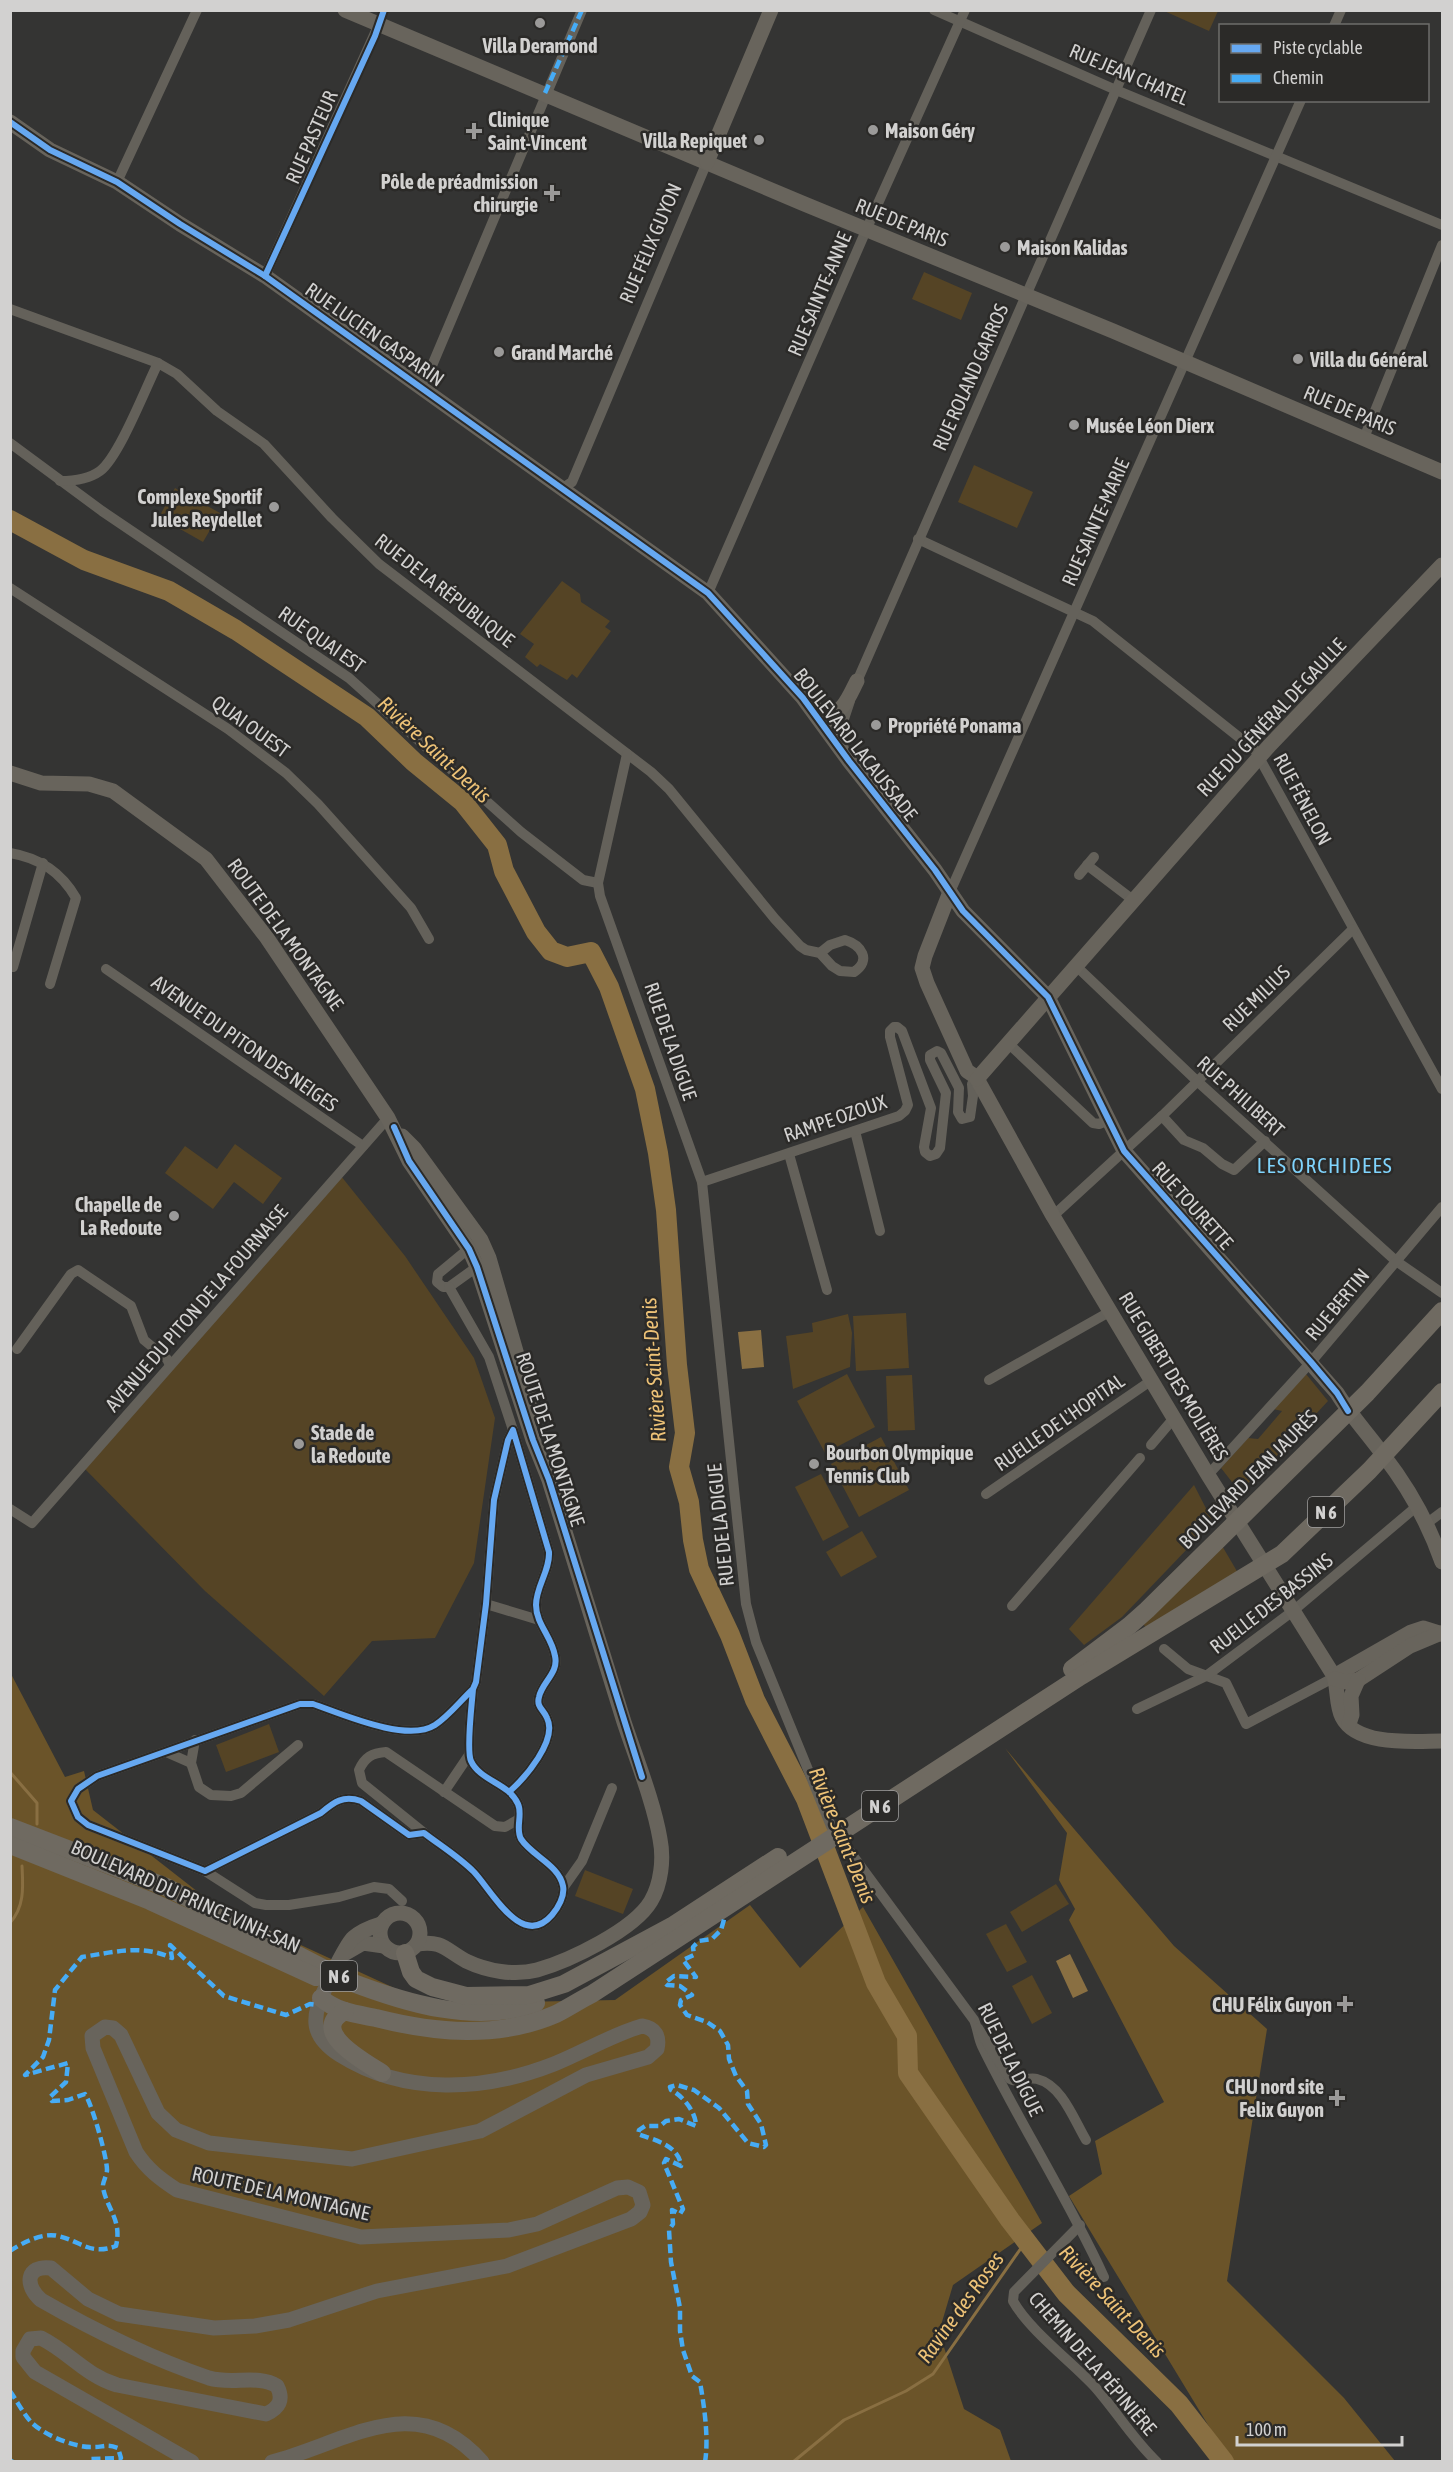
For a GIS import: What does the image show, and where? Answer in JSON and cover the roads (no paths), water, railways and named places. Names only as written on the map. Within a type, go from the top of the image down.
[{"type":"main road","name":"RUE DE PARIS","points":[[345,10],[382,17],[545,93],[1443,472]]},
{"type":"main road","name":"RUE FÉLIX GUYON","points":[[707,162],[771,10]]},
{"type":"main road","name":"RUE LUCIEN GASPARIN","points":[[10,122],[50,150],[117,183],[265,276],[708,593]]},
{"type":"main road","name":"RUE DU GÉNÉRAL DE GAULLE","points":[[977,1079],[1260,756],[1443,565]]},
{"type":"main road","name":"BOULEVARD LACAUSSADE","points":[[708,593],[803,698],[947,899],[963,911]]},
{"type":"main road","points":[[803,698],[824,715],[836,713],[842,708],[857,681]]},
{"type":"main road","name":"ROUTE DE LA MONTAGNE","points":[[10,773],[41,783],[89,784],[113,791],[206,859],[267,938],[391,1123],[409,1161],[475,1244],[483,1262],[533,1440],[549,1480],[660,1838],[662,1859],[651,1901],[636,1920],[611,1937],[535,1971],[511,1972],[485,1969],[431,1942],[411,1949]]},
{"type":"main road","points":[[947,899],[922,968],[967,1071],[977,1079]]},
{"type":"main road","name":"RUE TOURETTE","points":[[963,911],[1048,997],[1124,1151],[1337,1393],[1348,1411],[1384,1456],[1426,1524],[1443,1562]]},
{"type":"main road","name":"RUE GIBERT DES MOLIÈRES","points":[[977,1079],[1053,1216],[1208,1475],[1335,1677],[1340,1710],[1348,1724]]},
{"type":"main road","name":"BOULEVARD JEAN JAURÈS","points":[[1078,1672],[1238,1520],[1348,1411],[1443,1311]]},
{"type":"main road","name":"N 6","points":[[675,1931],[1078,1672],[1282,1554],[1384,1456],[1443,1392]]},
{"type":"main road","points":[[1335,1677],[1411,1632],[1423,1628],[1442,1631]]},
{"type":"main road","points":[[1335,1677],[1346,1682],[1358,1680],[1410,1646],[1442,1631]]},
{"type":"main road","points":[[1358,1680],[1351,1696],[1352,1715],[1348,1724],[1377,1739],[1443,1741]]},
{"type":"main road","name":"BOULEVARD DU PRINCE VINH-SAN","points":[[10,1827],[166,1887],[348,1981],[405,2001],[436,2008],[474,2011],[529,2006],[566,1992],[675,1931]]},
{"type":"main road","name":"BOULEVARD DU PRINCE VINH-SAN","points":[[10,1845],[150,1901],[368,2000],[407,2014],[437,2018],[467,2020],[498,2018],[573,1996],[604,1980],[675,1931]]},
{"type":"main road","points":[[411,1949],[393,1953],[384,1946],[379,1935],[381,1924],[389,1915],[400,1912],[411,1916],[419,1925],[420,1937],[411,1949],[411,1972],[416,1979],[432,1987],[466,1996],[529,1995],[564,1984],[675,1931]]},
{"type":"main road","name":"ROUTE DE LA MONTAGNE","points":[[192,2462],[35,2372],[23,2357],[25,2345],[30,2339],[41,2338],[100,2379],[117,2385],[266,2414],[279,2405],[281,2396],[277,2386],[264,2380],[224,2382],[118,2342],[41,2300],[32,2292],[30,2279],[32,2273],[44,2267],[51,2268],[94,2302],[110,2311],[137,2319],[214,2328],[255,2326],[290,2320],[376,2291],[507,2266],[631,2219],[640,2212],[643,2205],[639,2192],[628,2187],[617,2188],[537,2224],[509,2230],[361,2237],[177,2190],[155,2176],[136,2152],[91,2041],[92,2036],[100,2028],[109,2026],[117,2031],[158,2113],[176,2130],[209,2143],[352,2159],[480,2131],[586,2075],[648,2057],[657,2049],[658,2037],[649,2027],[642,2026],[522,2076],[473,2085],[428,2085],[382,2073],[343,2057],[320,2038],[315,2019],[323,1994],[354,1937],[381,1924]]},
{"type":"main road","name":"ROUTE DE LA MONTAGNE","points":[[419,1925],[442,1937],[452,1951]]},
{"type":"main road","points":[[323,1994],[328,2005],[395,2023],[450,2032],[493,2030],[520,2025],[555,2014],[592,1994],[675,1931]]},
{"type":"main road","points":[[343,1956],[363,1943],[384,1946]]},
{"type":"main road","points":[[345,2011],[333,2021],[334,2036],[352,2054],[382,2073]]},
{"type":"main road","points":[[272,2462],[302,2454],[363,2430],[397,2423],[427,2425],[449,2432],[469,2447],[482,2462]]},
{"type":"street","points":[[117,183],[197,10]]},
{"type":"street","points":[[423,387],[545,93],[582,10]]},
{"type":"street","name":"RUE JEAN CHATEL","points":[[934,10],[1116,90],[1443,225]]},
{"type":"street","name":"RUE SAINTE-ANNE","points":[[708,593],[965,10]]},
{"type":"street","name":"RUE ROLAND GARROS","points":[[849,761],[840,731],[857,681],[1151,10]]},
{"type":"street","points":[[1335,24],[1341,10]]},
{"type":"street","name":"RUE PASTEUR","points":[[265,276],[382,17]]},
{"type":"street","name":"RUE SAINTE-MARIE","points":[[947,899],[1300,102]]},
{"type":"street","name":"RUE FÉLIX GUYON","points":[[562,488],[572,482],[707,162]]},
{"type":"street","points":[[1364,438],[1443,245]]},
{"type":"street","name":"RUE DE LA RÉPUBLIQUE","points":[[10,309],[158,363],[177,374],[217,411],[264,444],[332,518],[379,564],[627,754],[669,789],[774,919],[800,946],[820,953]]},
{"type":"street","points":[[60,481],[90,477],[102,469],[114,454],[158,363]]},
{"type":"street","name":"RUE QUAI EST","points":[[10,443],[60,481],[350,678],[521,832],[583,880],[598,883]]},
{"type":"street","name":"RUE FÉNELON","points":[[918,539],[1093,621],[1260,756],[1353,929],[1443,1089]]},
{"type":"street","name":"QUAI OUEST","points":[[10,588],[228,729],[286,773],[325,812],[411,908],[429,939]]},
{"type":"street","name":"RUE DE LA DIGUE","points":[[627,754],[598,883],[600,896],[702,1182],[746,1604],[756,1642],[831,1826],[959,1998],[978,2028],[980,2042],[1004,2091],[1104,2277]]},
{"type":"street","points":[[10,853],[43,862],[63,880],[76,898],[50,984]]},
{"type":"street","points":[[1079,875],[1091,861],[1133,900]]},
{"type":"street","points":[[13,967],[43,862]]},
{"type":"street","name":"RUE MILIUS","points":[[1053,1216],[1162,1116],[1353,929]]},
{"type":"street","name":"RUE PHILIBERT","points":[[1076,964],[1197,1081],[1396,1261],[1443,1293]]},
{"type":"street","name":"AVENUE DU PITON DES NEIGES","points":[[106,969],[363,1146]]},
{"type":"street","name":"RAMPE OZOUX","points":[[702,1182],[899,1116],[908,1105],[890,1037],[890,1031],[894,1027],[902,1031],[931,1108],[924,1147],[925,1152],[930,1156],[936,1154],[940,1148],[946,1094],[930,1060],[930,1055],[937,1051],[941,1053],[959,1088],[958,1112],[962,1119],[970,1116],[974,1096],[972,1084],[977,1079]]},
{"type":"street","points":[[1008,1043],[1093,1123],[1100,1124],[1109,1120]]},
{"type":"street","points":[[1162,1116],[1184,1140],[1203,1149],[1234,1170],[1265,1141]]},
{"type":"street","name":"AVENUE DU PITON DE LA FOURNAISE","points":[[10,1509],[32,1523],[363,1146],[391,1123]]},
{"type":"street","points":[[855,1131],[880,1231]]},
{"type":"street","points":[[789,1154],[827,1290]]},
{"type":"street","name":"RUE BERTIN","points":[[1208,1475],[1311,1362],[1443,1207]]},
{"type":"street","points":[[475,1244],[438,1274],[437,1282],[443,1287],[448,1287],[483,1262]]},
{"type":"street","points":[[17,1349],[71,1274],[78,1270],[130,1306],[144,1340],[167,1359],[170,1365]]},
{"type":"street","points":[[448,1287],[489,1357],[549,1552],[549,1562],[536,1602],[539,1620],[556,1659],[552,1674],[539,1697],[538,1704],[548,1718],[548,1737],[532,1770],[509,1792]]},
{"type":"street","points":[[989,1380],[1111,1311]]},
{"type":"street","name":"RUELLE DE L'HOPITAL","points":[[986,1494],[1152,1380]]},
{"type":"street","points":[[1151,1445],[1174,1418]]},
{"type":"street","points":[[444,1792],[469,1755],[473,1689],[477,1675],[486,1604],[494,1500],[508,1440],[513,1430]]},
{"type":"street","points":[[1012,1606],[1140,1458]]},
{"type":"street","name":"RUELLE DES BASSINS","points":[[1137,1709],[1206,1676],[1293,1611],[1416,1508]]},
{"type":"street","points":[[1426,1524],[1443,1512]]},
{"type":"street","points":[[486,1604],[539,1620]]},
{"type":"street","points":[[1164,1649],[1188,1669],[1226,1683],[1246,1724],[1335,1677]]},
{"type":"street","points":[[402,1901],[389,1889],[374,1887],[339,1898],[289,1905],[266,1905],[248,1899],[205,1871],[88,1825],[78,1817],[71,1801],[78,1789],[97,1776],[287,1708],[313,1704],[388,1728],[416,1730],[435,1725],[473,1689]]},
{"type":"street","points":[[195,1740],[191,1763],[199,1787],[211,1796],[231,1796],[253,1785],[298,1745]]},
{"type":"street","points":[[166,1752],[191,1763]]},
{"type":"street","points":[[469,1755],[478,1771],[509,1792],[518,1804],[519,1819],[519,1836],[526,1846],[560,1877],[563,1888],[561,1900],[549,1918],[537,1926],[529,1927],[508,1913],[476,1874],[461,1860],[362,1783],[359,1770],[362,1763],[374,1753],[386,1752],[495,1826],[505,1827],[519,1819]]},
{"type":"street","points":[[563,1888],[582,1861],[612,1788]]},
{"type":"street","points":[[205,1871],[321,1813],[333,1802],[342,1799],[352,1798],[361,1802],[409,1836],[424,1833]]},
{"type":"street","points":[[978,2028],[1010,2079],[1016,2082],[1032,2078],[1039,2079],[1056,2090],[1086,2140]]},
{"type":"street","name":"CHEMIN DE LA PÉPINIÈRE","points":[[1078,2228],[1020,2286],[1013,2296],[1016,2306],[1096,2388],[1124,2426],[1157,2462]]},
{"type":"waterway","name":"Rivière Saint-Denis","points":[[10,520],[84,560],[169,591],[236,630],[367,717],[414,762],[463,802],[497,845],[504,871],[536,932],[551,951],[567,957],[591,952],[609,987],[645,1089],[658,1153],[666,1210],[677,1365],[685,1433],[679,1467],[689,1502],[699,1569],[730,1635],[755,1700],[806,1799],[876,1983],[907,2036],[908,2073],[1010,2220],[1066,2293],[1179,2404],[1224,2462]]},
{"type":"waterway","points":[[10,1772],[37,1803],[37,1824]]},
{"type":"waterway","points":[[10,1923],[21,1903],[22,1866]]},
{"type":"waterway","name":"Ravine des Roses","points":[[793,2462],[844,2420],[906,2391],[933,2374],[1026,2241]]},
{"type":"place","name":"Villa Deramond","points":[[540,23]]},
{"type":"place","name":"Maison Géry","points":[[873,130]]},
{"type":"place","name":"Clinique Saint-Vincent","points":[[474,131]]},
{"type":"place","name":"Villa Repiquet","points":[[759,140]]},
{"type":"place","name":"Pôle de préadmission chirurgie","points":[[552,193]]},
{"type":"place","name":"Maison Kalidas","points":[[1005,247]]},
{"type":"place","name":"Grand Marché","points":[[499,352]]},
{"type":"place","name":"Villa du Général","points":[[1298,359]]},
{"type":"place","name":"Musée Léon Dierx","points":[[1074,425]]},
{"type":"place","name":"Complexe Sportif Jules Reydellet","points":[[274,507]]},
{"type":"place","name":"Propriété Ponama","points":[[876,725]]},
{"type":"place","name":"Chapelle de La Redoute","points":[[174,1216]]},
{"type":"place","name":"Stade de la Redoute","points":[[299,1444]]},
{"type":"place","name":"Bourbon Olympique Tennis Club","points":[[814,1464]]},
{"type":"place","name":"CHU Félix Guyon","points":[[1345,2004]]},
{"type":"place","name":"CHU nord site Felix Guyon","points":[[1337,2098]]},
{"type":"district","name":"LES ORCHIDEES","points":[[1325,1165]]}]
